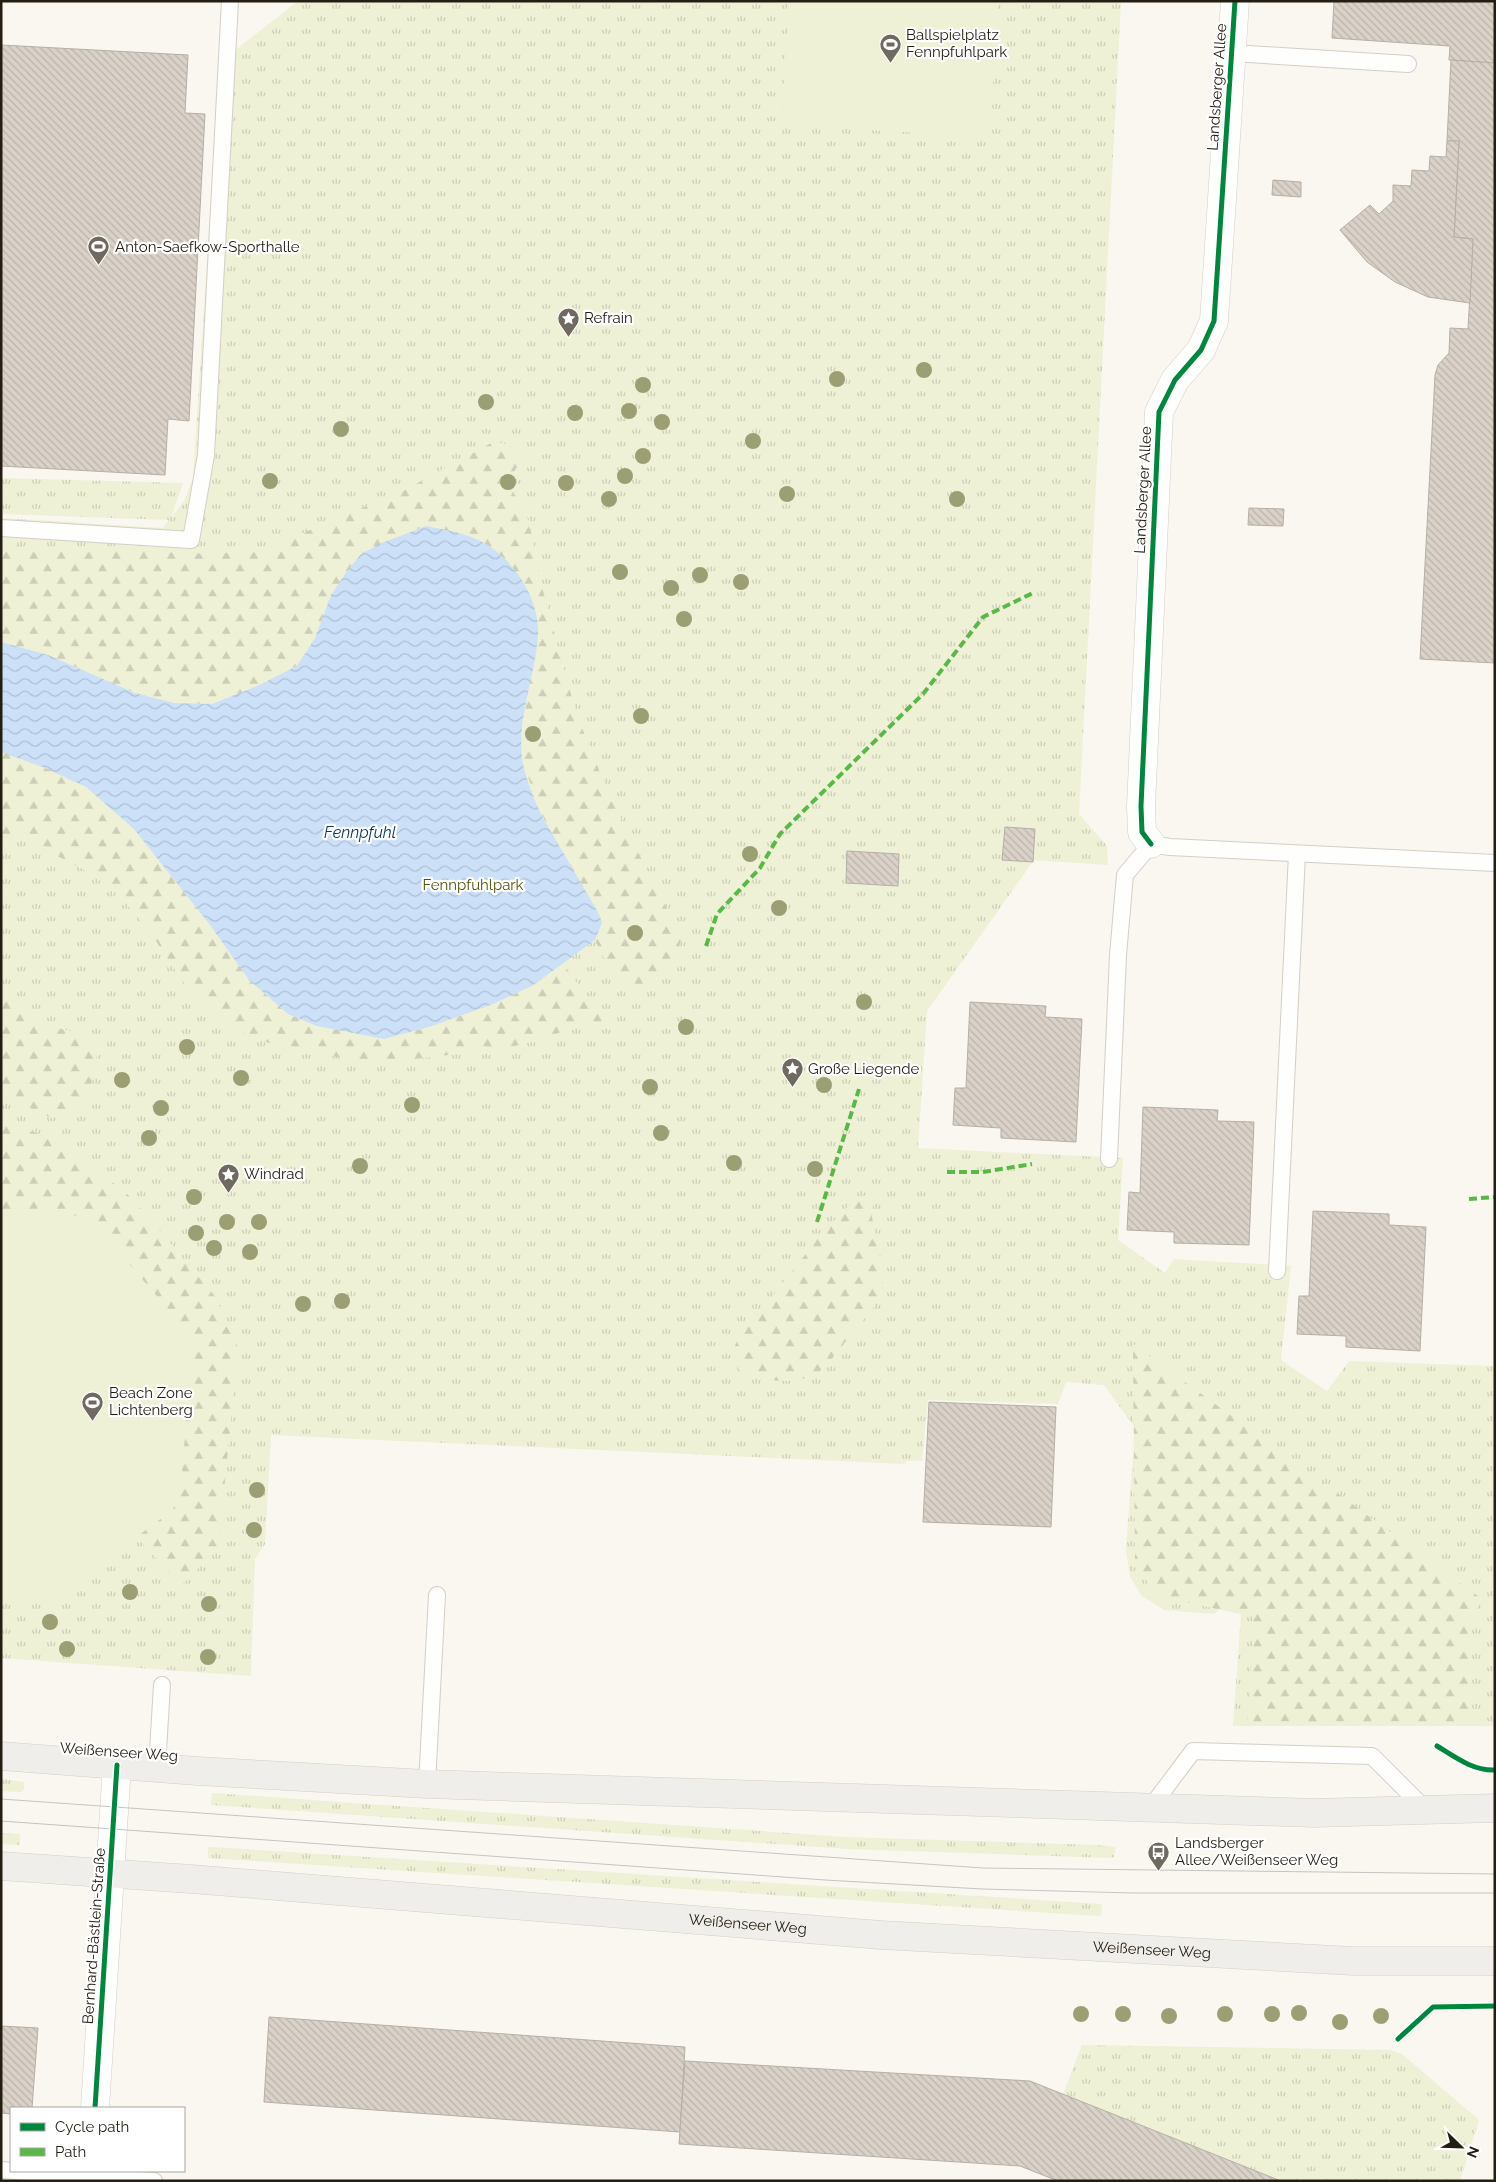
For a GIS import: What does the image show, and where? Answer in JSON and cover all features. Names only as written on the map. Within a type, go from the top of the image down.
[{"type":"main road","name":"Weißenseer Weg","points":[[1,1756],[427,1784],[1314,1812],[1495,1808]]},
{"type":"main road","name":"Weißenseer Weg","points":[[1,1866],[111,1873],[881,1935],[1353,1961],[1495,1961]]},
{"type":"street","name":"Landsberger Allee","points":[[1152,844],[1142,832],[1141,806],[1159,412],[1175,380],[1201,350],[1214,320],[1235,1]]},
{"type":"street","name":"Bernhard-Bästlein-Straße","points":[[95,2107],[117,1764]]},
{"type":"lane","points":[[1,528],[191,540],[206,455],[230,1]]},
{"type":"lane","points":[[1232,53],[1408,64]]},
{"type":"lane","points":[[1109,1159],[1118,956],[1125,875],[1152,844],[1170,847],[1495,863]]},
{"type":"lane","points":[[1276,1271],[1297,854]]},
{"type":"lane","points":[[427,1784],[437,1595]]},
{"type":"lane","points":[[157,1767],[162,1685]]},
{"type":"lane","points":[[1151,1807],[1193,1751],[1372,1756],[1426,1810]]},
{"type":"lane","points":[[31,2172],[154,2181]]},
{"type":"green space","name":"Fennpfuhlpark","points":[[298,1],[1121,1],[1079,814],[1107,846],[1108,865],[1034,860],[927,1011],[918,1148],[1123,1158],[1118,1240],[1165,1273],[1174,1259],[1291,1266],[1281,1360],[1327,1391],[1349,1361],[1495,1366],[1495,1726],[1233,1726],[1243,1587],[1214,1614],[1164,1610],[1142,1596],[1130,1577],[1126,1549],[1135,1428],[1104,1385],[1066,1382],[1058,1404],[928,1400],[922,1461],[906,1461],[905,1464],[271,1435],[265,1544],[255,1559],[251,1676],[1,1658],[1,518],[163,528],[169,520],[1,514],[1,478],[183,483],[171,518],[184,501],[193,478],[220,62]]},
{"type":"green space","name":"Ballspielplatz Fennpfuhlpark","points":[[789,1],[998,1],[990,137],[781,125]]},
{"type":"green space","points":[[493,442],[510,445],[523,457],[508,482],[529,521],[542,587],[576,713],[601,775],[628,833],[681,936],[680,946],[671,965],[656,981],[647,986],[637,987],[626,984],[611,971],[595,940],[599,933],[536,802],[522,757],[525,712],[538,633],[426,526],[382,543],[331,595],[315,638],[297,666],[257,686],[212,704],[174,703],[135,693],[48,655],[1,642],[1,545],[212,554],[265,549],[405,490]]},
{"type":"green space","points":[[1,752],[45,768],[86,787],[134,829],[210,925],[249,980],[288,1014],[317,1026],[384,1039],[432,1026],[493,1004],[532,986],[562,962],[608,1025],[573,1027],[544,1039],[506,1048],[391,1062],[337,1057],[279,1046],[250,1037],[227,1024],[193,997],[148,929],[118,894],[88,872],[27,840],[1,834]]},
{"type":"green space","points":[[1,998],[36,1023],[83,1034],[98,1044],[95,1071],[88,1090],[83,1098],[65,1112],[51,1118],[36,1110],[1,1099]]},
{"type":"green space","points":[[1,1123],[37,1133],[65,1148],[93,1166],[133,1199],[214,1295],[236,1339],[238,1350],[219,1542],[215,1551],[182,1585],[136,1537],[172,1510],[180,1495],[192,1347],[188,1332],[88,1217],[1,1209]]},
{"type":"green space","points":[[859,1196],[867,1196],[873,1202],[872,1217],[884,1278],[874,1307],[825,1367],[816,1374],[805,1378],[783,1381],[760,1378],[739,1370],[732,1354],[737,1341],[827,1227]]},
{"type":"green space","name":"Beach Zone Lichtenberg","points":[[1,1209],[88,1217],[188,1332],[192,1347],[180,1495],[172,1510],[67,1590],[49,1600],[1,1596]]},
{"type":"green space","points":[[1133,1344],[1482,1599],[1472,1616],[1468,1726],[1247,1724],[1254,1617],[1157,1596],[1135,1564]]},
{"type":"green space","points":[[1,1779],[24,1782],[24,1790],[20,1792],[1,1791]]},
{"type":"green space","points":[[212,1793],[846,1837],[1116,1847],[1114,1857],[1111,1858],[848,1849],[211,1805]]},
{"type":"green space","points":[[1,1833],[20,1834],[19,1845],[1,1844]]},
{"type":"green space","points":[[208,1848],[1102,1904],[1101,1916],[1097,1916],[208,1858]]},
{"type":"green space","points":[[1082,2045],[1391,2050],[1402,2054],[1479,2120],[1460,2181],[1281,2181],[1063,2094]]},
{"type":"water","name":"Fennpfuhl","points":[[426,526],[462,534],[487,545],[510,565],[528,591],[534,605],[538,634],[537,649],[522,727],[523,766],[530,789],[543,818],[598,912],[602,923],[595,940],[532,986],[493,1004],[432,1026],[384,1039],[317,1026],[288,1014],[249,980],[210,925],[134,829],[86,787],[45,768],[1,752],[1,642],[48,655],[135,693],[174,703],[212,704],[257,686],[297,666],[315,638],[331,595],[361,554],[382,543]]},
{"type":"building","points":[[1334,1],[1495,1],[1495,63],[1449,60],[1450,46],[1332,38]]},
{"type":"building","name":"Anton-Saefkow-Sporthalle","points":[[1,45],[188,55],[185,113],[205,114],[189,421],[168,419],[165,475],[1,466]]},
{"type":"building","points":[[1451,60],[1495,63],[1495,663],[1420,659],[1435,375],[1438,365],[1449,353],[1450,328],[1468,329],[1473,239],[1454,237],[1459,141],[1447,141]]},
{"type":"building","points":[[1447,141],[1459,141],[1454,237],[1473,239],[1470,303],[1428,297],[1395,282],[1367,262],[1340,230],[1370,205],[1379,214],[1393,201],[1393,185],[1411,186],[1412,170],[1429,171],[1430,156],[1446,157]]},
{"type":"building","points":[[1273,180],[1301,182],[1301,197],[1272,195]]},
{"type":"building","points":[[1249,508],[1284,509],[1283,526],[1248,525]]},
{"type":"building","points":[[1005,827],[1035,829],[1033,862],[1002,860]]},
{"type":"building","points":[[847,851],[899,854],[898,886],[846,883]]},
{"type":"building","points":[[970,1002],[1046,1006],[1045,1017],[1082,1019],[1076,1142],[1001,1138],[1001,1128],[953,1125],[955,1088],[966,1088]]},
{"type":"building","points":[[1143,1107],[1218,1110],[1217,1121],[1254,1122],[1249,1245],[1174,1243],[1174,1232],[1127,1230],[1129,1192],[1140,1193]]},
{"type":"building","points":[[1313,1211],[1389,1214],[1389,1225],[1426,1227],[1420,1351],[1346,1347],[1346,1336],[1297,1334],[1299,1296],[1309,1296]]},
{"type":"building","points":[[929,1402],[1056,1407],[1051,1527],[923,1522]]},
{"type":"building","points":[[269,2017],[685,2047],[680,2132],[264,2102]]},
{"type":"building","points":[[1,2026],[38,2028],[32,2107],[10,2107],[10,2114],[1,2113]]},
{"type":"building","points":[[685,2061],[1030,2081],[1281,2181],[1058,2181],[1020,2166],[679,2144]]},
{"type":"tram line","points":[[1,1799],[983,1868],[1495,1874]]},
{"type":"tram line","points":[[1,1821],[825,1880],[982,1889],[1133,1893],[1495,1893]]},
{"type":"marked path","points":[[706,946],[717,914],[760,868],[780,834],[923,694],[983,617],[1035,592]]},
{"type":"marked path","points":[[817,1222],[859,1089]]},
{"type":"marked path","points":[[947,1172],[983,1172],[1032,1164]]},
{"type":"marked path","points":[[1469,1199],[1495,1197]]},
{"type":"cycle path","points":[[1151,844],[1142,832],[1141,806],[1159,412],[1175,380],[1201,350],[1214,321],[1235,1]]},
{"type":"cycle path","points":[[1437,1746],[1472,1766],[1495,1770]]},
{"type":"cycle path","points":[[95,2107],[117,1765]]},
{"type":"cycle path","points":[[1398,2039],[1433,2007],[1495,2006]]},
{"type":"place","name":"Ballspielplatz Fennpfuhlpark","points":[[890,63]]},
{"type":"place","name":"Anton-Saefkow-Sporthalle","points":[[99,266]]},
{"type":"place","name":"Refrain","points":[[568,337]]},
{"type":"place","name":"Große Liegende","points":[[792,1088]]},
{"type":"place","name":"Windrad","points":[[228,1193]]},
{"type":"place","name":"Beach Zone Lichtenberg","points":[[93,1421]]},
{"type":"place","name":"Landsberger Allee/Weißenseer Weg","points":[[1159,1871]]}]
